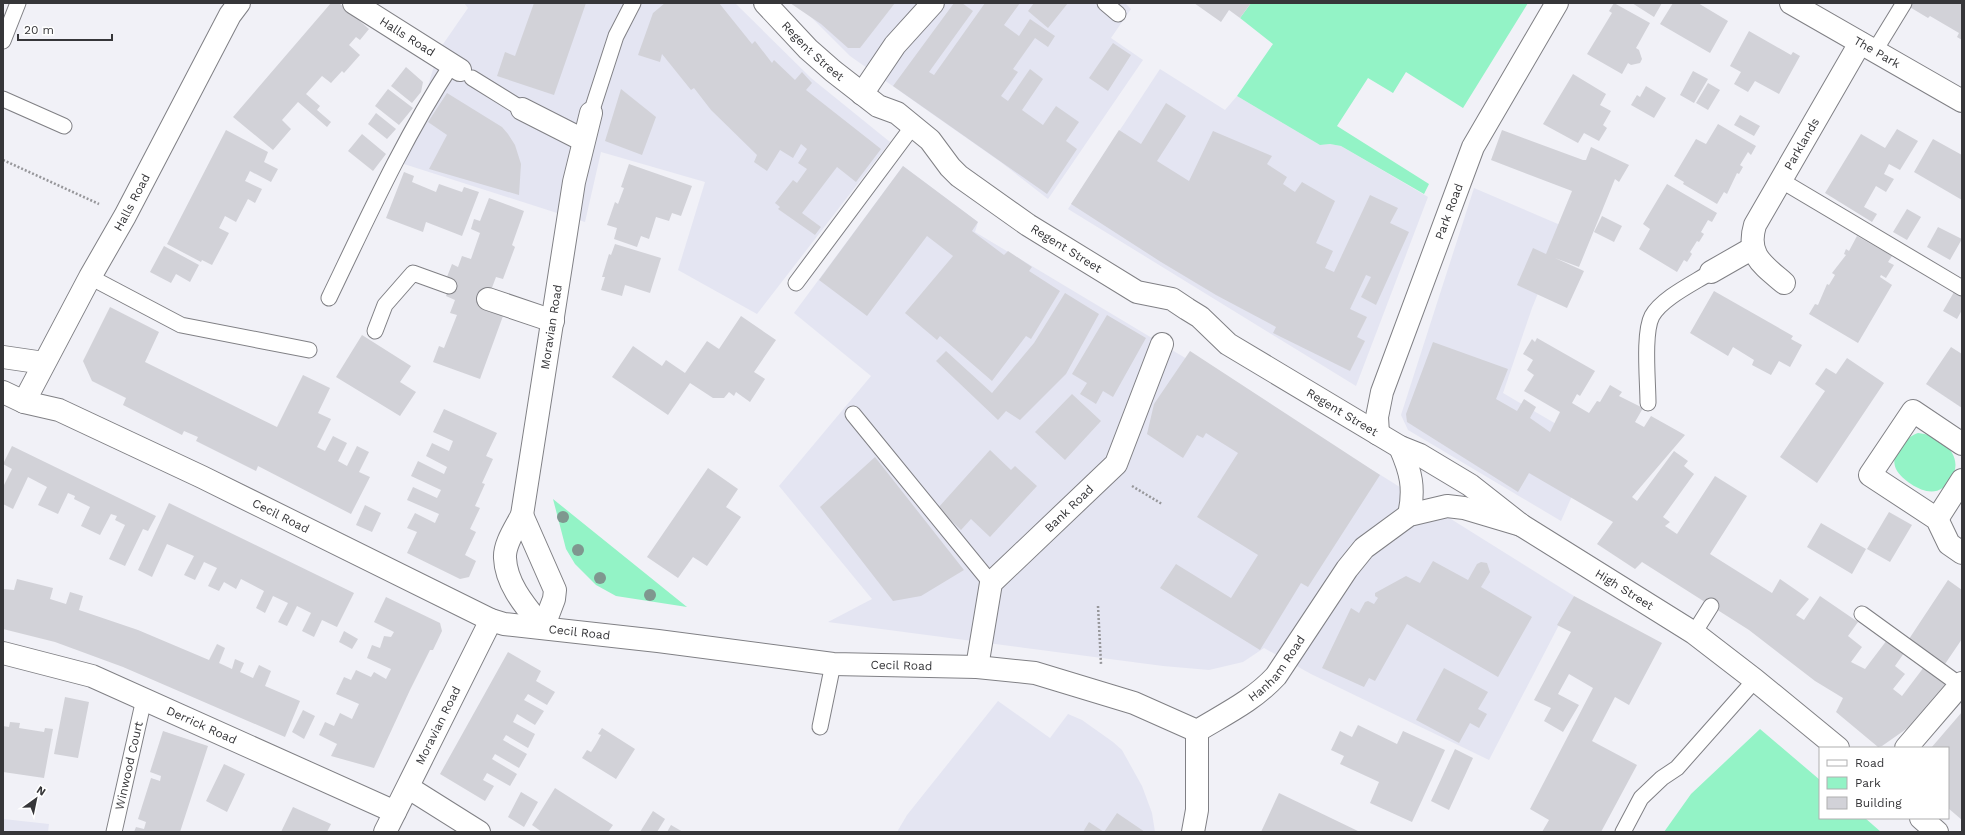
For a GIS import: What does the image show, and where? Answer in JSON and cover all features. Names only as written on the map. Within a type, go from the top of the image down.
[{"type":"street","name":"Halls Road","points":[[354,3],[461,71]]},
{"type":"street","name":"Regent Street","points":[[765,3],[808,49],[878,106],[897,113],[934,144],[950,167],[959,176],[1028,225],[1137,292],[1172,299],[1200,317],[1228,344],[1400,447]]},
{"type":"street","points":[[862,94],[895,45],[933,3]]},
{"type":"street","name":"Park Road","points":[[1378,434],[1378,417],[1382,392],[1473,147],[1556,3]]},
{"type":"street","name":"The Park","points":[[1792,3],[1867,48],[1962,101]]},
{"type":"street","name":"Halls Road","points":[[24,402],[90,277],[125,216],[232,7]]},
{"type":"street","name":"Parklands","points":[[1752,248],[1752,237],[1755,225],[1867,48]]},
{"type":"street","points":[[522,109],[583,140]]},
{"type":"street","name":"Moravian Road","points":[[543,628],[522,601],[511,583],[505,558],[508,543],[522,514],[574,182],[583,140],[591,113]]},
{"type":"street","points":[[1712,272],[1752,248],[1764,266],[1784,283]]},
{"type":"street","points":[[488,299],[553,321]]},
{"type":"street","name":"Bank Road","points":[[991,584],[1116,464],[1162,344]]},
{"type":"street","points":[[3,357],[44,363]]},
{"type":"street","name":"Cecil Road","points":[[3,392],[24,402],[59,410],[202,477],[491,620],[504,624],[833,664],[977,667],[1035,673],[1134,703],[1197,731]]},
{"type":"street","points":[[1962,444],[1913,412],[1870,475],[1937,519],[1949,544],[1962,552]]},
{"type":"street","points":[[1400,447],[1413,488],[1409,514]]},
{"type":"street","name":"High Street","points":[[1400,447],[1420,455],[1470,485],[1521,525],[1694,633],[1755,680],[1837,747]]},
{"type":"street","points":[[1937,519],[1962,480]]},
{"type":"street","name":"Hanham Road","points":[[1197,731],[1251,699],[1263,690],[1276,676],[1347,569],[1360,553],[1383,533],[1409,514],[1447,506],[1521,525]]},
{"type":"street","points":[[522,514],[555,590],[554,600],[543,628]]},
{"type":"street","points":[[977,667],[991,584]]},
{"type":"street","name":"Moravian Road","points":[[385,832],[409,788],[491,620]]},
{"type":"street","name":"Derrick Road","points":[[3,653],[92,676],[396,812]]},
{"type":"street","points":[[1907,747],[1961,684]]},
{"type":"street","points":[[1193,832],[1197,810],[1197,731]]},
{"type":"street","points":[[409,788],[479,832]]},
{"type":"street","points":[[1922,819],[1937,832]]},
{"type":"lane","points":[[3,41],[18,3]]},
{"type":"lane","name":"Moravian Road","points":[[591,113],[616,36],[633,3]]},
{"type":"lane","points":[[1105,3],[1118,14]]},
{"type":"lane","points":[[1867,48],[1904,3]]},
{"type":"lane","points":[[329,298],[396,158],[432,94],[461,71],[522,109]]},
{"type":"lane","points":[[3,99],[64,126]]},
{"type":"lane","points":[[796,283],[913,126]]},
{"type":"lane","points":[[1782,181],[1962,288]]},
{"type":"lane","points":[[1648,403],[1647,333],[1652,317],[1669,299],[1712,272]]},
{"type":"lane","points":[[375,331],[385,305],[413,273],[449,286]]},
{"type":"lane","points":[[90,277],[181,325],[309,350]]},
{"type":"lane","points":[[853,414],[991,584]]},
{"type":"lane","points":[[1694,633],[1711,606]]},
{"type":"lane","points":[[1862,614],[1961,684]]},
{"type":"lane","points":[[820,727],[833,664]]},
{"type":"lane","points":[[1622,832],[1642,798],[1662,778],[1676,768],[1755,680]]},
{"type":"lane","name":"Winwood Court","points":[[114,832],[144,699]]},
{"type":"path","points":[[3,160],[96,202]]},
{"type":"path","points":[[1108,471],[1162,504]]},
{"type":"path","points":[[1098,606],[1103,693]]},
{"type":"shaded area","points":[[464,3],[735,3],[811,78],[890,142],[757,314],[678,270],[705,182],[601,152],[585,222],[404,164],[439,50],[468,8]]},
{"type":"shaded area","points":[[797,3],[1125,3],[1131,9],[1111,38],[1143,60],[1048,199],[1002,163],[850,56]]},
{"type":"shaded area","points":[[1160,69],[1225,110],[1237,96],[1320,145],[1330,144],[1341,146],[1428,197],[1356,386],[1068,209]]},
{"type":"shaded area","points":[[903,166],[978,222],[975,232],[1379,474],[1574,596],[1489,760],[1311,674],[1264,648],[1243,662],[1209,670],[1163,666],[828,622],[872,599],[779,486],[871,376],[794,313]]},
{"type":"shaded area","points":[[1474,188],[1565,227],[1532,308],[1503,393],[1594,446],[1561,521],[1408,430],[1401,415]]},
{"type":"shaded area","points":[[998,701],[1050,738],[1068,714],[1082,720],[1113,742],[1122,750],[1142,786],[1152,813],[1155,832],[897,832],[907,815]]},
{"type":"shaded area","points":[[3,819],[49,824],[48,832],[3,832]]},
{"type":"green space","points":[[1251,3],[1528,3],[1463,108],[1406,72],[1393,93],[1368,78],[1337,126],[1429,184],[1424,194],[1341,146],[1330,144],[1320,145],[1237,96],[1273,44],[1240,18]]},
{"type":"green space","points":[[1918,433],[1934,437],[1948,447],[1955,461],[1955,469],[1952,477],[1943,488],[1939,490],[1922,490],[1904,479],[1896,469],[1894,463],[1896,452],[1903,442]]},
{"type":"green space","points":[[553,499],[687,607],[616,596],[596,585],[575,564],[566,549]]},
{"type":"green space","points":[[1760,729],[1819,779],[1819,819],[1866,819],[1881,832],[1664,832],[1691,794]]},
{"type":"building","points":[[331,3],[339,3],[369,29],[360,40],[356,37],[349,45],[360,55],[344,73],[342,71],[331,83],[322,76],[306,94],[320,106],[317,110],[331,122],[327,127],[298,102],[282,120],[291,129],[273,150],[233,117]]},
{"type":"building","points":[[534,3],[586,3],[554,95],[497,76],[505,52],[515,56]]},
{"type":"building","points":[[665,3],[719,3],[752,44],[755,41],[772,63],[774,60],[795,80],[802,72],[812,83],[806,90],[881,149],[856,182],[837,167],[802,213],[821,227],[815,235],[778,209],[780,207],[775,203],[793,180],[797,183],[807,169],[798,163],[807,149],[801,144],[793,158],[780,150],[767,171],[754,162],[757,155],[711,110],[694,88],[691,90],[662,54],[660,62],[638,55],[653,13]]},
{"type":"building","points":[[790,3],[895,3],[860,48],[848,48],[821,24]]},
{"type":"building","points":[[954,3],[962,3],[973,11],[929,72],[934,75],[985,3],[1020,3],[1004,25],[1019,36],[1030,19],[1055,36],[1048,47],[1035,38],[1013,69],[1018,72],[1001,96],[1008,101],[1030,69],[1043,79],[1022,110],[1043,125],[1056,106],[1079,122],[1066,141],[1077,149],[1047,194],[893,86]]},
{"type":"building","points":[[1034,3],[1068,3],[1048,28],[1028,11]]},
{"type":"building","points":[[1194,3],[1251,3],[1240,18],[1229,10],[1221,22]]},
{"type":"building","points":[[1614,3],[1650,23],[1636,48],[1639,50],[1642,59],[1640,63],[1631,65],[1628,63],[1622,74],[1587,54],[1612,13],[1609,11]]},
{"type":"building","points":[[1632,3],[1662,3],[1654,17]]},
{"type":"building","points":[[1673,3],[1698,3],[1728,21],[1710,53],[1660,24]]},
{"type":"building","points":[[1910,3],[1962,3],[1962,40],[1957,37],[1959,33],[1930,16],[1928,18],[1908,6]]},
{"type":"building","points":[[1749,31],[1791,55],[1793,52],[1800,56],[1779,94],[1755,81],[1748,92],[1734,84],[1741,72],[1730,66]]},
{"type":"building","points":[[1113,43],[1131,55],[1108,91],[1089,78]]},
{"type":"building","points":[[406,67],[423,82],[421,92],[412,103],[391,86]]},
{"type":"building","points":[[1693,71],[1708,79],[1694,103],[1680,95]]},
{"type":"building","points":[[1573,74],[1606,94],[1600,105],[1611,111],[1603,125],[1607,128],[1599,141],[1584,133],[1578,143],[1543,124]]},
{"type":"building","points":[[1708,83],[1720,90],[1708,110],[1696,103]]},
{"type":"building","points":[[1646,86],[1666,98],[1654,118],[1631,105],[1637,95],[1640,97]]},
{"type":"building","points":[[388,89],[413,108],[399,125],[375,106]]},
{"type":"building","points":[[621,89],[656,117],[642,155],[605,141]]},
{"type":"building","points":[[447,93],[502,127],[508,134],[515,145],[521,164],[519,195],[429,169],[447,135],[428,122]]},
{"type":"building","points":[[1166,103],[1186,116],[1157,161],[1189,181],[1213,131],[1272,156],[1267,164],[1287,177],[1283,184],[1295,192],[1302,182],[1335,201],[1316,243],[1333,251],[1325,268],[1334,272],[1370,195],[1398,208],[1390,223],[1409,232],[1376,305],[1361,297],[1371,277],[1366,275],[1350,309],[1367,317],[1357,337],[1365,341],[1350,371],[1273,333],[1276,327],[1216,295],[1161,262],[1071,204],[1119,130],[1141,144]]},
{"type":"building","points":[[376,113],[396,129],[387,139],[368,124]]},
{"type":"building","points":[[1740,115],[1760,126],[1754,136],[1734,125]]},
{"type":"building","points":[[1718,124],[1756,146],[1751,155],[1748,152],[1740,165],[1743,167],[1739,174],[1737,173],[1727,194],[1724,192],[1717,204],[1683,184],[1684,182],[1674,176],[1696,139],[1706,144]]},
{"type":"building","points":[[1897,129],[1918,141],[1900,170],[1889,164],[1884,174],[1894,179],[1886,192],[1876,186],[1864,207],[1877,214],[1872,222],[1825,193],[1861,134],[1885,148]]},
{"type":"building","points":[[226,130],[268,152],[264,162],[278,169],[271,182],[250,171],[245,181],[262,189],[255,203],[248,199],[236,222],[225,216],[219,228],[229,233],[212,265],[202,260],[201,262],[167,244]]},
{"type":"building","points":[[1502,130],[1583,160],[1586,160],[1591,147],[1629,165],[1619,182],[1615,179],[1579,267],[1555,258],[1584,271],[1567,308],[1517,285],[1533,248],[1546,254],[1572,191],[1491,160]]},
{"type":"building","points":[[362,134],[386,154],[373,171],[348,151]]},
{"type":"building","points":[[1933,139],[1962,155],[1962,200],[1914,172]]},
{"type":"building","points":[[629,164],[692,186],[681,216],[672,213],[669,221],[656,217],[649,239],[641,236],[637,247],[614,239],[617,228],[607,225],[615,202],[618,204],[624,188],[621,187]]},
{"type":"building","points":[[903,166],[978,222],[972,231],[1004,255],[1008,251],[1032,267],[1029,271],[1060,291],[1031,339],[1026,336],[992,381],[940,336],[937,340],[905,313],[953,256],[927,236],[867,316],[819,280]]},
{"type":"building","points":[[404,172],[414,176],[412,182],[436,192],[439,184],[462,192],[464,187],[479,192],[462,236],[426,222],[423,232],[386,218]]},
{"type":"building","points":[[1667,184],[1717,213],[1712,222],[1708,220],[1701,232],[1704,234],[1699,242],[1697,241],[1690,252],[1692,254],[1687,262],[1684,260],[1677,272],[1639,249],[1650,229],[1643,224]]},
{"type":"building","points":[[489,198],[524,211],[512,245],[515,247],[503,279],[496,277],[484,309],[503,316],[480,379],[433,362],[439,346],[444,348],[457,315],[450,313],[455,300],[446,296],[452,279],[447,277],[452,264],[458,267],[462,256],[471,259],[480,233],[471,229],[474,219],[480,221]]},
{"type":"building","points":[[1907,209],[1921,217],[1907,240],[1893,232]]},
{"type":"building","points":[[1602,216],[1622,226],[1614,242],[1594,232]]},
{"type":"building","points":[[1938,227],[1962,239],[1950,260],[1927,247]]},
{"type":"building","points":[[1857,236],[1892,256],[1888,262],[1894,265],[1886,278],[1881,275],[1880,277],[1892,285],[1858,343],[1809,314],[1815,304],[1818,305],[1827,284],[1829,285],[1835,275],[1832,273],[1846,255],[1844,254],[1846,249],[1849,251]]},
{"type":"building","points":[[615,244],[661,258],[650,293],[625,285],[622,296],[601,290],[605,277],[602,277],[609,254],[611,255]]},
{"type":"building","points":[[164,246],[199,265],[190,282],[176,274],[171,283],[150,272]]},
{"type":"building","points":[[1714,291],[1793,336],[1791,339],[1802,345],[1790,367],[1779,361],[1771,375],[1752,365],[1754,360],[1733,347],[1728,356],[1690,333]]},
{"type":"building","points":[[1954,292],[1962,296],[1962,310],[1957,319],[1943,311]]},
{"type":"building","points":[[1065,293],[1099,314],[1066,374],[1020,420],[1006,411],[998,420],[936,361],[946,351],[992,393],[1034,343]]},
{"type":"building","points":[[110,307],[159,332],[145,362],[277,427],[303,375],[330,388],[318,413],[331,419],[317,447],[325,451],[333,436],[347,443],[338,461],[347,466],[357,446],[369,452],[359,472],[370,477],[351,514],[258,466],[256,471],[196,441],[198,437],[184,431],[182,435],[123,405],[126,398],[92,381],[83,361]]},
{"type":"building","points":[[1107,315],[1146,338],[1113,397],[1103,391],[1096,404],[1080,394],[1087,383],[1072,374]]},
{"type":"building","points":[[741,316],[776,340],[754,372],[765,379],[750,402],[736,392],[734,396],[729,392],[724,398],[713,398],[690,383],[668,415],[612,377],[633,346],[662,366],[666,360],[685,373],[707,341],[719,349]]},
{"type":"building","points":[[362,335],[411,366],[400,382],[416,392],[400,416],[336,377]]},
{"type":"building","points":[[1537,338],[1595,371],[1580,396],[1577,394],[1572,403],[1589,413],[1597,401],[1600,402],[1610,385],[1622,392],[1619,396],[1643,408],[1635,422],[1644,427],[1651,416],[1685,435],[1632,497],[1637,501],[1674,451],[1688,461],[1684,466],[1694,474],[1663,517],[1670,522],[1665,526],[1677,534],[1715,476],[1747,496],[1710,554],[1772,593],[1780,579],[1809,599],[1796,615],[1804,620],[1820,596],[1858,622],[1848,636],[1862,647],[1851,662],[1865,669],[1887,640],[1904,653],[1895,666],[1905,674],[1893,689],[1902,696],[1924,667],[1946,685],[1912,725],[1882,746],[1878,747],[1836,712],[1843,698],[1815,681],[1749,630],[1642,562],[1635,569],[1597,544],[1613,522],[1529,473],[1518,492],[1407,422],[1406,414],[1433,342],[1508,369],[1496,399],[1517,411],[1524,399],[1536,407],[1530,418],[1550,432],[1560,412],[1524,391],[1534,375],[1527,370],[1533,360],[1523,354],[1532,339],[1535,342]]},
{"type":"building","points":[[1951,347],[1962,354],[1962,408],[1926,384]]},
{"type":"building","points":[[1190,351],[1380,475],[1308,587],[1301,583],[1260,650],[1160,588],[1176,564],[1231,598],[1258,555],[1197,517],[1238,453],[1206,433],[1203,438],[1197,435],[1183,458],[1147,434],[1154,404]]},
{"type":"building","points":[[1847,358],[1884,383],[1817,483],[1780,457],[1825,391],[1815,384],[1826,368],[1836,374]]},
{"type":"building","points":[[1072,394],[1101,421],[1065,460],[1035,432]]},
{"type":"building","points":[[444,409],[497,433],[486,456],[493,459],[482,483],[485,484],[475,506],[480,508],[470,529],[476,532],[465,555],[476,561],[469,577],[460,579],[407,553],[417,532],[407,528],[415,513],[435,523],[439,514],[407,500],[413,487],[437,498],[441,490],[411,476],[418,461],[444,474],[447,467],[426,456],[432,443],[449,451],[453,441],[433,432]]},
{"type":"building","points":[[12,446],[156,516],[148,531],[143,529],[125,566],[109,559],[125,525],[115,520],[117,516],[111,514],[100,535],[81,526],[90,507],[74,499],[75,496],[68,493],[58,514],[38,505],[47,487],[28,477],[13,509],[3,504],[3,487],[12,469],[3,464]]},
{"type":"building","points":[[990,450],[1011,470],[1015,466],[1037,486],[990,537],[971,519],[961,530],[938,508]]},
{"type":"building","points":[[875,457],[964,570],[921,596],[893,601],[820,507]]},
{"type":"building","points":[[708,468],[738,489],[726,507],[741,517],[707,566],[693,557],[678,578],[647,557]]},
{"type":"building","points":[[169,503],[354,593],[337,627],[322,620],[314,637],[302,631],[311,613],[297,606],[287,626],[278,622],[288,603],[273,596],[265,613],[256,608],[264,591],[241,579],[236,589],[224,582],[219,591],[208,586],[217,568],[204,562],[195,580],[184,575],[194,556],[167,544],[152,577],[138,570]]},
{"type":"building","points":[[365,505],[381,513],[372,532],[356,525]]},
{"type":"building","points":[[1889,512],[1912,525],[1890,562],[1867,549]]},
{"type":"building","points":[[1821,523],[1866,549],[1852,574],[1807,547]]},
{"type":"building","points":[[1433,561],[1468,580],[1477,564],[1481,562],[1487,563],[1490,572],[1481,587],[1532,617],[1498,677],[1407,624],[1375,681],[1369,678],[1364,687],[1322,668],[1351,608],[1359,613],[1365,602],[1368,601],[1374,604],[1378,598],[1375,596],[1375,593],[1406,576],[1420,583]]},
{"type":"building","points":[[17,579],[53,588],[50,599],[66,604],[70,592],[83,596],[79,610],[138,630],[209,660],[217,644],[225,648],[219,663],[232,669],[235,659],[244,663],[240,672],[253,678],[259,665],[271,671],[265,686],[300,701],[285,737],[123,667],[55,642],[3,629],[3,589],[14,590]]},
{"type":"building","points":[[1948,580],[1962,590],[1962,639],[1945,664],[1909,639]]},
{"type":"building","points":[[1574,596],[1662,643],[1629,705],[1615,697],[1592,741],[1637,765],[1601,832],[1542,832],[1549,820],[1530,809],[1593,688],[1569,674],[1558,694],[1579,705],[1563,732],[1544,721],[1551,708],[1534,700],[1571,632],[1557,625]]},
{"type":"building","points":[[386,597],[440,623],[442,631],[433,650],[430,650],[410,690],[374,768],[331,756],[337,744],[319,735],[325,722],[334,726],[340,713],[352,719],[359,704],[336,694],[344,677],[351,680],[356,670],[371,677],[374,672],[386,679],[391,669],[367,658],[372,645],[380,648],[384,636],[391,637],[394,632],[374,622]]},
{"type":"building","points":[[344,631],[358,639],[352,649],[339,642]]},
{"type":"building","points":[[508,652],[541,671],[536,681],[555,692],[547,705],[528,694],[524,700],[544,711],[535,725],[517,714],[513,722],[535,734],[528,748],[506,735],[503,740],[527,754],[519,768],[495,754],[492,759],[517,774],[510,786],[487,773],[483,780],[494,786],[485,801],[440,774]]},
{"type":"building","points":[[1444,668],[1488,692],[1478,709],[1487,714],[1479,728],[1470,723],[1459,743],[1416,720]]},
{"type":"building","points":[[65,697],[89,702],[78,758],[54,754]]},
{"type":"building","points":[[303,710],[315,716],[304,739],[292,732]]},
{"type":"building","points":[[1962,712],[1962,820],[1949,809],[1949,747],[1932,747]]},
{"type":"building","points":[[10,722],[20,723],[19,728],[44,732],[45,728],[53,729],[44,778],[3,772],[3,726],[9,727]]},
{"type":"building","points":[[1358,725],[1397,744],[1403,731],[1445,750],[1412,822],[1370,803],[1379,782],[1340,764],[1344,756],[1331,750],[1340,731],[1352,737]]},
{"type":"building","points":[[602,728],[635,749],[616,779],[582,758],[587,750],[591,752],[601,735],[598,734]]},
{"type":"building","points":[[163,731],[208,746],[180,832],[134,832],[136,827],[144,829],[146,822],[138,819],[151,778],[160,781],[161,776],[150,772]]},
{"type":"building","points":[[1455,749],[1473,758],[1449,810],[1431,801]]},
{"type":"building","points":[[224,764],[245,774],[227,812],[206,801]]},
{"type":"building","points":[[555,788],[613,825],[608,832],[542,832],[532,825]]},
{"type":"building","points":[[521,792],[538,802],[524,827],[508,817]]},
{"type":"building","points":[[1279,793],[1360,832],[1261,832]]},
{"type":"building","points":[[293,807],[331,824],[327,832],[281,832]]},
{"type":"building","points":[[653,811],[665,819],[657,832],[640,832]]},
{"type":"building","points":[[1117,813],[1145,832],[1104,832]]},
{"type":"building","points":[[1089,822],[1104,832],[1083,832]]},
{"type":"building","points":[[671,825],[683,832],[667,832]]}]
